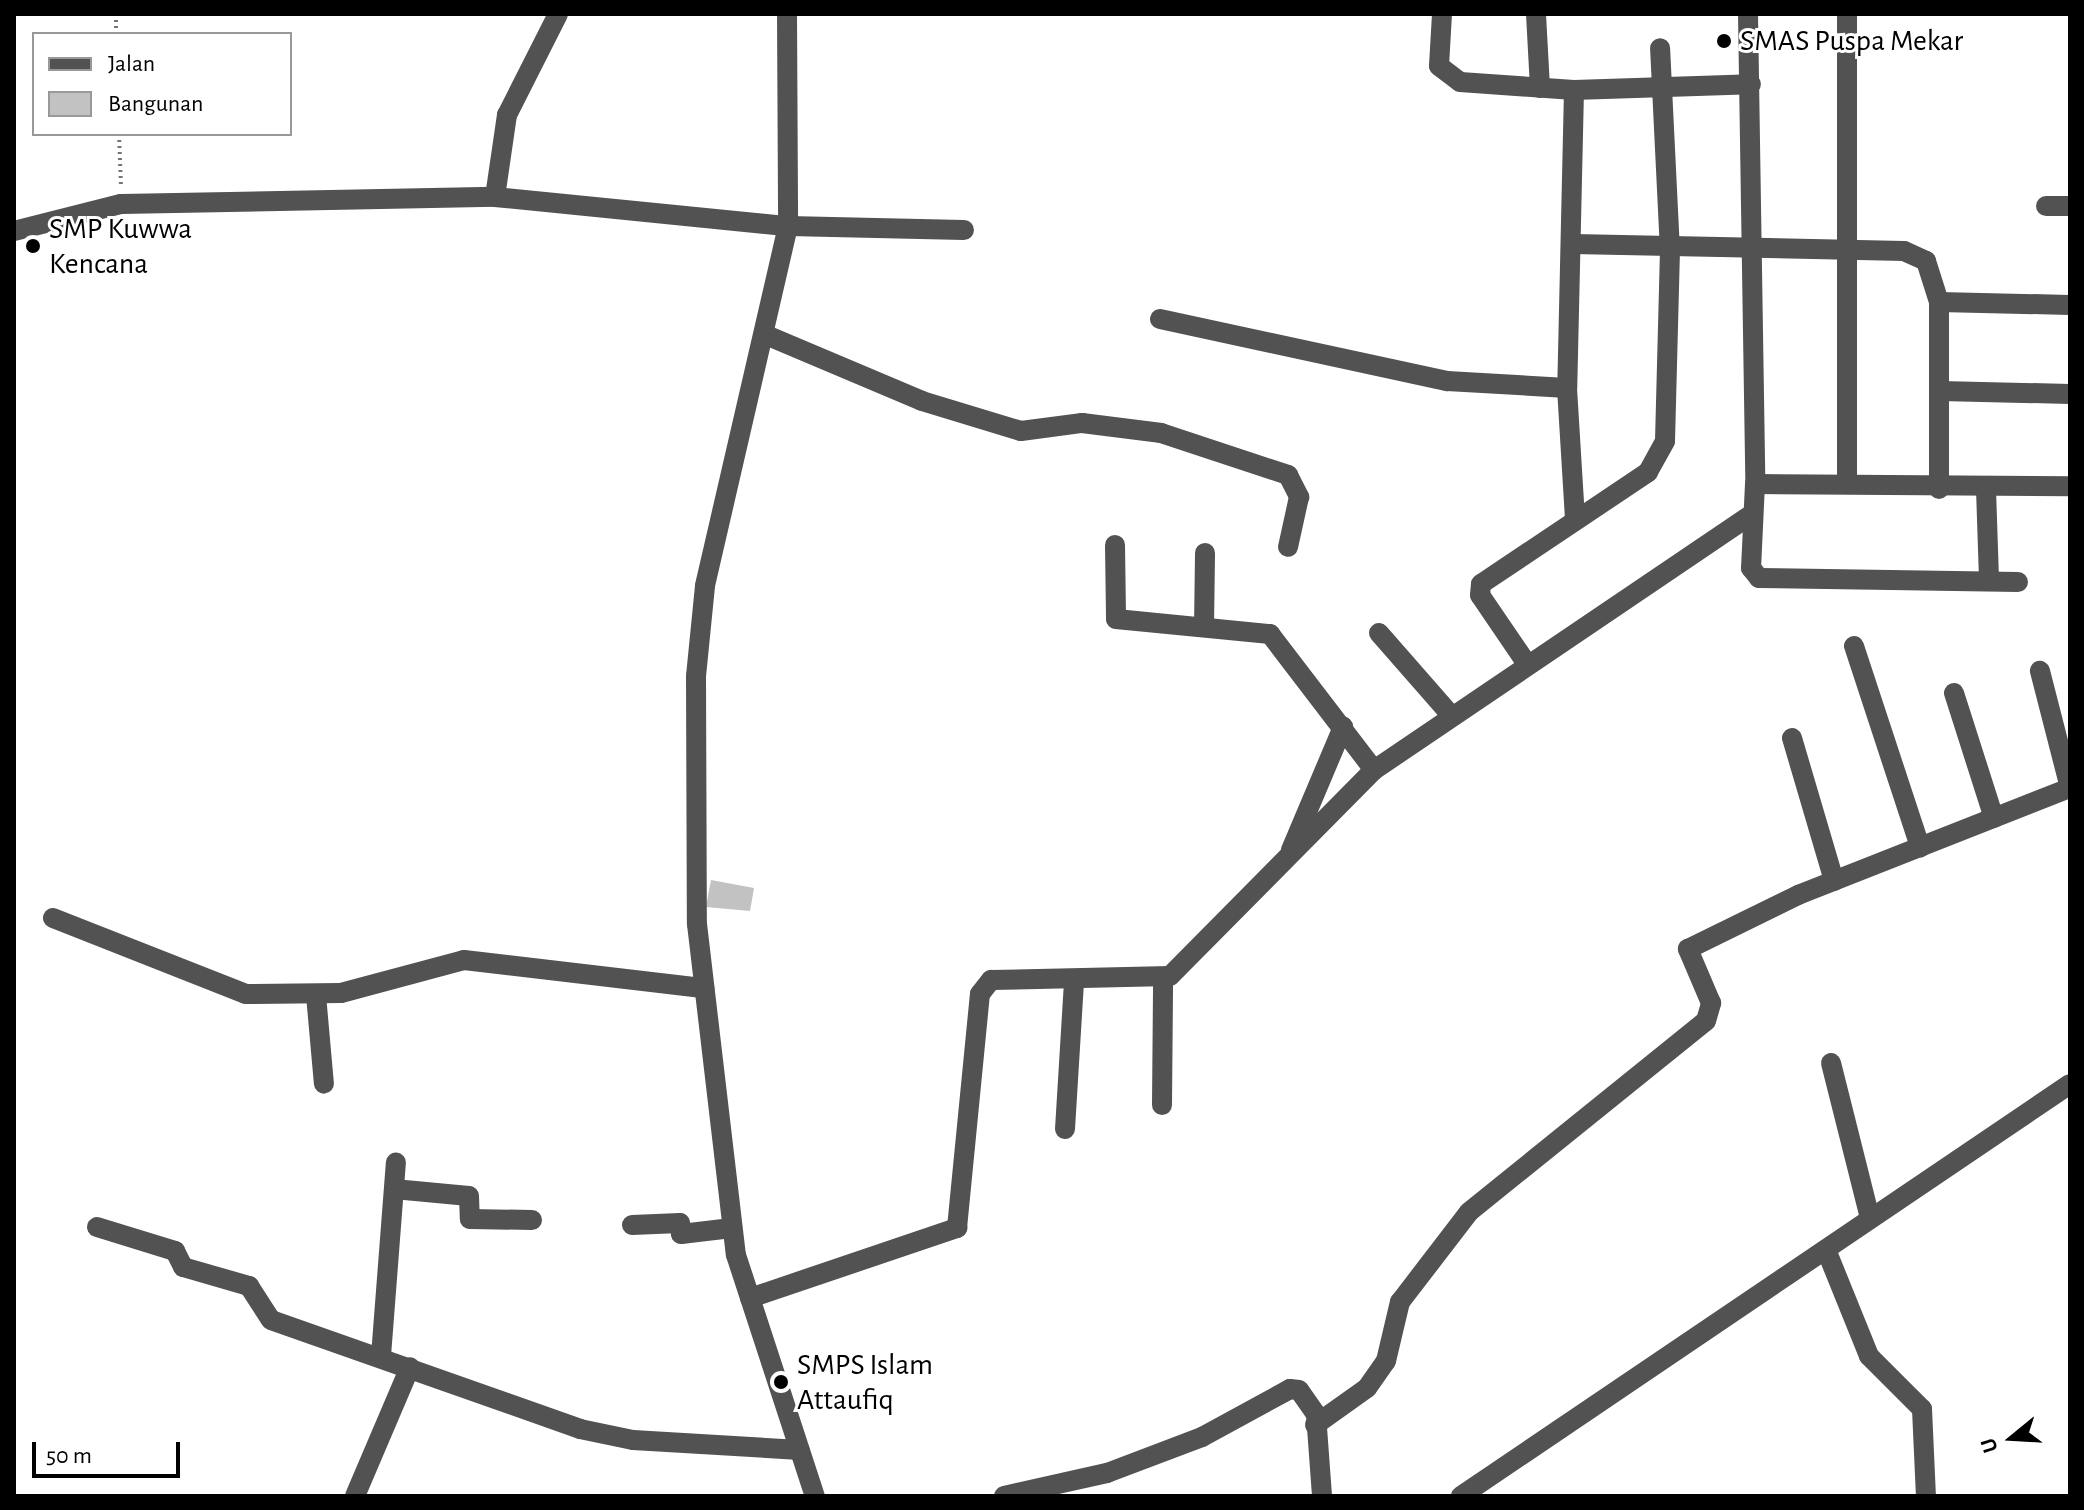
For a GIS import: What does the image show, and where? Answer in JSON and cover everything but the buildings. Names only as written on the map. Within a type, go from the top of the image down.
[{"type":"street","points":[[495,197],[507,115],[558,14]]},
{"type":"street","points":[[787,14],[788,226],[766,335],[705,586],[696,676],[704,988],[732,1228],[750,1298],[815,1496]]},
{"type":"street","points":[[1442,14],[1439,66],[1446,75],[1574,90],[1751,84]]},
{"type":"street","points":[[1536,14],[1540,88]]},
{"type":"street","points":[[1748,14],[1755,484],[1751,515],[1751,568],[1759,578],[2018,582]]},
{"type":"street","points":[[1847,14],[1847,484]]},
{"type":"street","points":[[1527,664],[1478,590],[1575,517],[1659,461],[1670,251],[1660,48]]},
{"type":"street","points":[[1574,90],[1573,244],[1567,388],[1575,517]]},
{"type":"street","points":[[14,231],[121,204],[495,197],[788,226],[964,230]]},
{"type":"street","points":[[2046,206],[2070,206]]},
{"type":"street","points":[[1573,244],[1670,251],[1904,251],[1926,261],[1939,302],[1939,489]]},
{"type":"street","points":[[1939,302],[2070,305]]},
{"type":"street","points":[[1160,319],[1447,381],[1567,388]]},
{"type":"street","points":[[766,335],[922,401],[1021,431],[1082,423],[1161,433],[1288,475],[1299,497],[1288,547]]},
{"type":"street","points":[[1940,391],[2070,394]]},
{"type":"street","points":[[1755,484],[1847,484],[1939,489],[2070,486]]},
{"type":"street","points":[[1986,489],[1989,580]]},
{"type":"street","points":[[750,1298],[957,1228],[980,994],[1003,977],[1074,982],[1163,979],[1286,861],[1374,770],[1450,714],[1751,515]]},
{"type":"street","points":[[1115,545],[1116,619],[1259,630],[1282,642],[1374,770]]},
{"type":"street","points":[[1204,627],[1205,553]]},
{"type":"street","points":[[1379,633],[1450,714]]},
{"type":"street","points":[[1854,646],[1920,847]]},
{"type":"street","points":[[1315,1425],[1367,1388],[1386,1361],[1400,1302],[1469,1212],[1706,1021],[1711,1003],[1688,949],[1834,881],[2070,788],[2040,671]]},
{"type":"street","points":[[1954,693],[1994,818]]},
{"type":"street","points":[[1286,861],[1343,727]]},
{"type":"street","points":[[1792,738],[1834,881]]},
{"type":"street","points":[[53,918],[218,987],[316,995],[464,960],[704,988]]},
{"type":"street","points":[[1162,1105],[1163,979]]},
{"type":"street","points":[[1065,1129],[1074,982]]},
{"type":"street","points":[[316,995],[324,1084]]},
{"type":"street","points":[[1831,1063],[1870,1218]]},
{"type":"street","points":[[1461,1496],[1827,1252],[1870,1218],[2070,1084]]},
{"type":"street","points":[[381,1356],[396,1163]]},
{"type":"street","points":[[394,1189],[469,1196],[470,1219],[532,1220]]},
{"type":"street","points":[[632,1225],[680,1223],[681,1234],[732,1228]]},
{"type":"street","points":[[97,1227],[175,1251],[183,1267],[249,1286],[271,1320],[601,1434],[800,1450]]},
{"type":"street","points":[[1827,1252],[1869,1356],[1922,1409],[1926,1496]]},
{"type":"street","points":[[355,1496],[410,1367]]},
{"type":"street","points":[[1004,1496],[1107,1473],[1202,1437],[1290,1389],[1299,1390],[1315,1425],[1322,1496]]},
{"type":"path","points":[[119,136],[121,204]]},
{"type":"place","name":"SMAS Puspa Mekar","points":[[1724,41]]},
{"type":"place","name":"SMP Kuwwa Kencana","points":[[33,246]]},
{"type":"place","name":"SMPS Islam Attaufiq","points":[[781,1382]]}]
